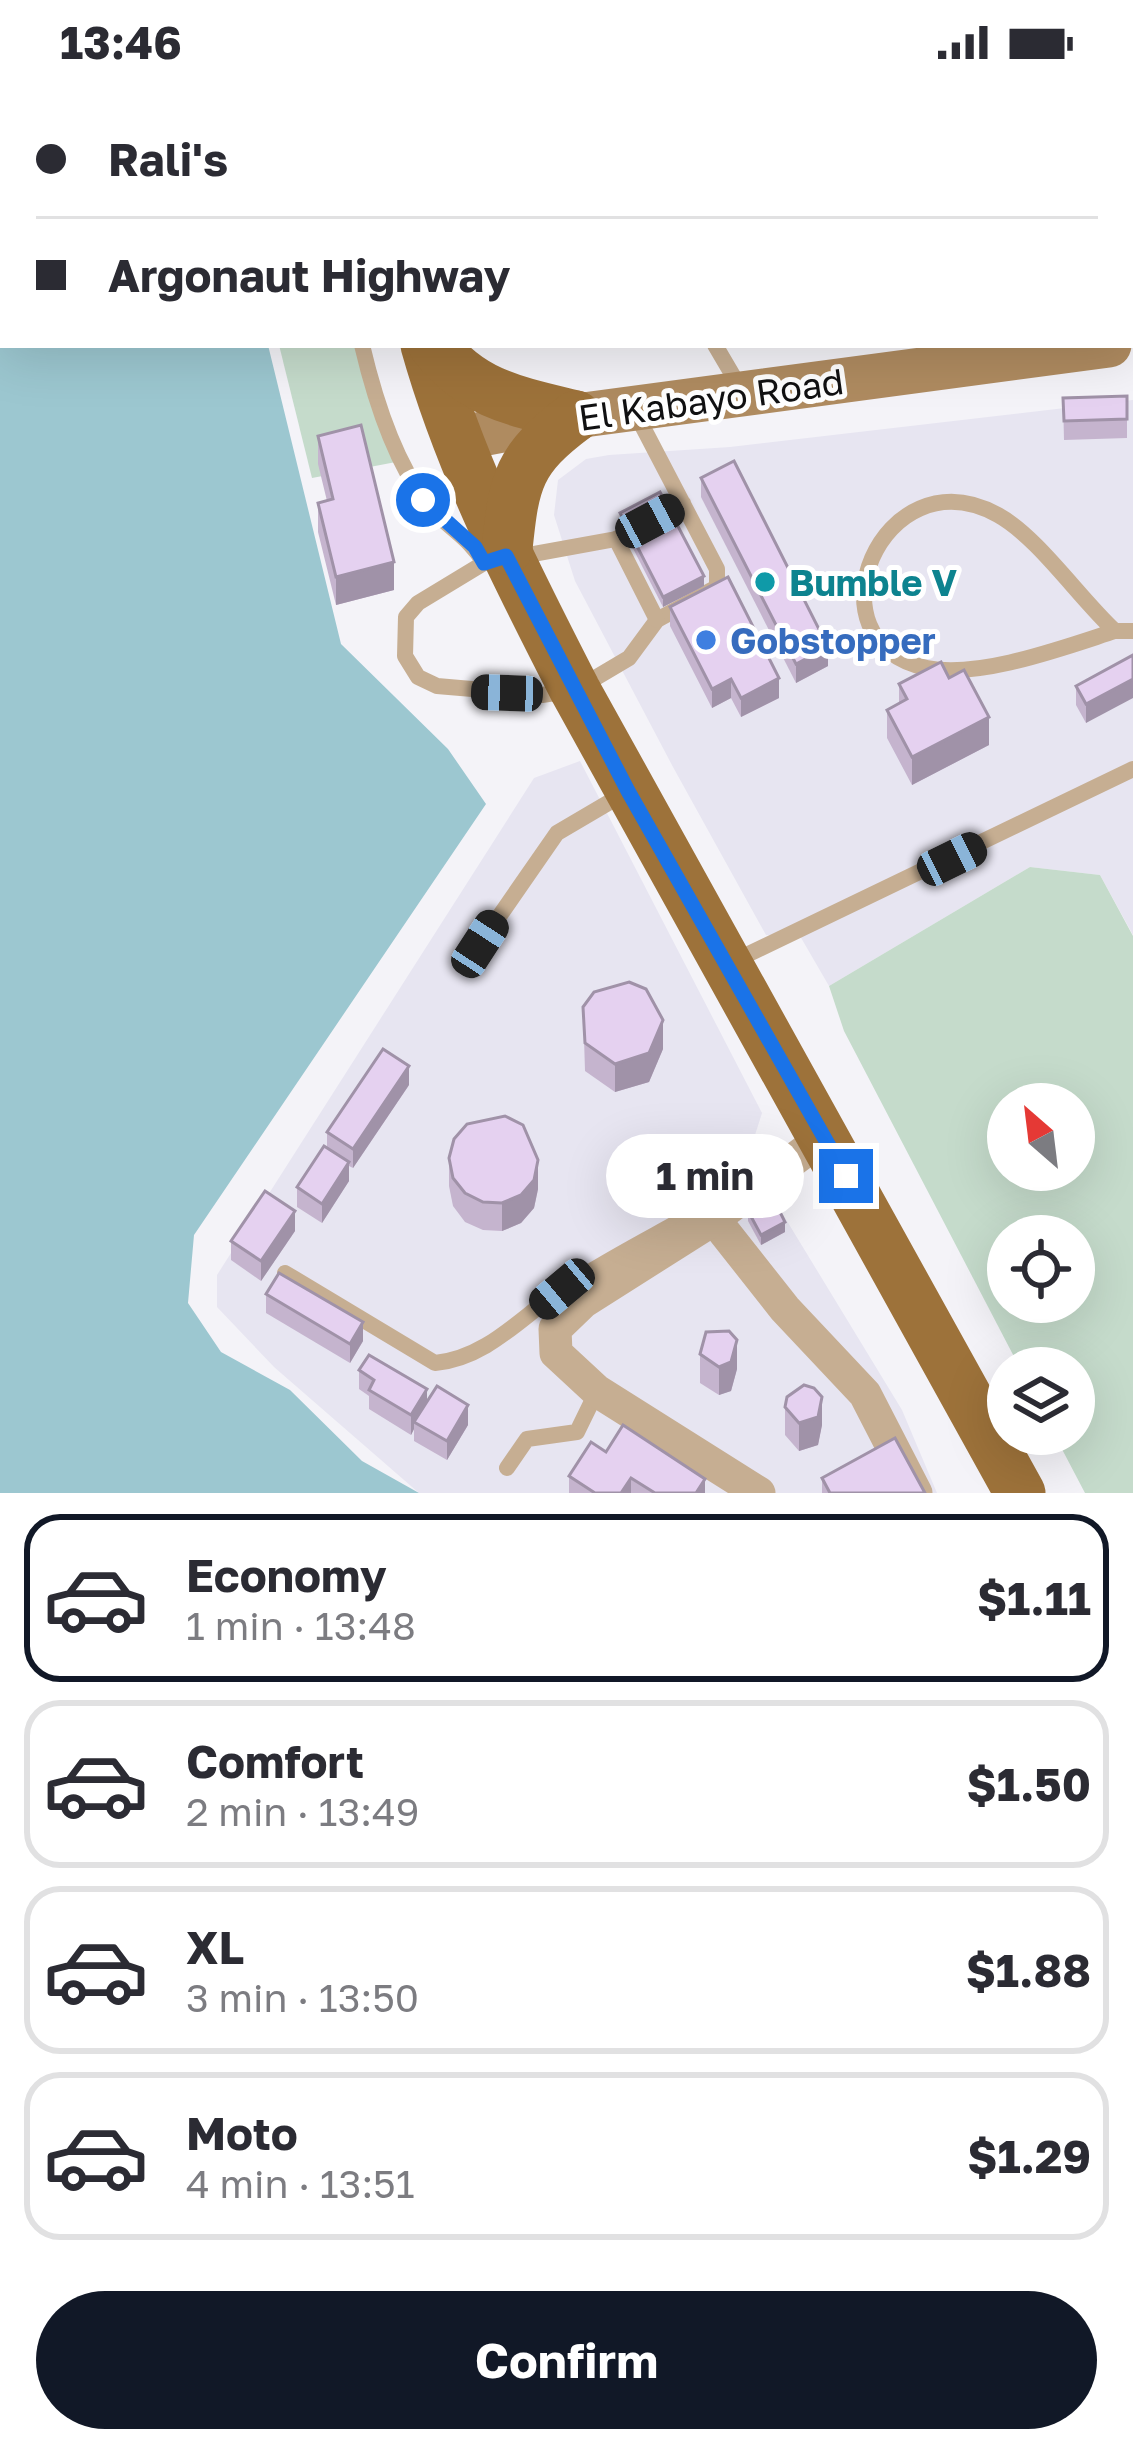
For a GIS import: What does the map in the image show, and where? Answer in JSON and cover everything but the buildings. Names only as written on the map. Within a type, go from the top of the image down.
[{"type":"main road","points":[[431,348],[495,560],[575,690],[1020,1493]]},
{"type":"main road","points":[[433,348],[462,378],[483,391],[576,416]]},
{"type":"main road","points":[[495,560],[519,472],[548,437],[576,416]]},
{"type":"street","name":"El Kabayo Road","points":[[456,439],[576,416],[1087,348]]},
{"type":"street","points":[[759,1493],[597,1391],[556,1353],[555,1329],[583,1302],[714,1219],[824,1137]]},
{"type":"street","points":[[714,1219],[785,1309],[846,1370],[916,1493]]},
{"type":"street","points":[[859,1473],[883,1432]]},
{"type":"lane","points":[[363,348],[402,459],[423,500],[495,560]]},
{"type":"lane","points":[[718,348],[744,394]]},
{"type":"lane","points":[[634,409],[683,503],[719,582],[711,592],[657,620],[629,658],[575,690],[466,692],[418,676],[405,656],[406,617],[418,603],[495,560],[616,539],[683,503]]},
{"type":"lane","points":[[966,505],[998,515],[1124,631],[988,665],[928,669],[897,656],[877,634],[865,605],[863,577],[871,550],[899,521],[932,506],[966,505]]},
{"type":"lane","points":[[616,539],[657,620]]},
{"type":"lane","points":[[728,964],[1131,775]]},
{"type":"lane","points":[[480,944],[557,832],[628,791]]},
{"type":"lane","points":[[285,1273],[435,1364],[491,1343],[562,1289],[699,1210],[714,1219]]},
{"type":"lane","points":[[508,1468],[527,1439],[577,1432],[597,1391]]},
{"type":"shaded area","points":[[1133,400],[1133,935],[1100,875],[1030,867],[829,986],[800,936],[766,935],[673,767],[575,581],[554,515],[558,480],[586,459],[609,455],[730,447]]},
{"type":"shaded area","points":[[580,761],[762,1113],[748,1157],[902,1410],[937,1493],[419,1493],[274,1367],[217,1307],[217,1275],[534,778]]},
{"type":"green space","points":[[280,348],[368,348],[396,462],[312,478]]},
{"type":"green space","points":[[1030,867],[1100,875],[1133,936],[1133,1493],[1085,1493],[1065,1455],[1095,1455],[1095,1347],[1009,1347],[996,1323],[1095,1323],[1095,1215],[987,1215],[987,1305],[844,1031],[829,986]]},
{"type":"water","points":[[0,348],[269,348],[341,644],[448,749],[486,804],[194,1235],[188,1303],[221,1352],[290,1390],[362,1461],[419,1493],[0,1493]]},
{"type":"place","name":"Bumble V","points":[[765,582]]},
{"type":"place","name":"Gobstopper","points":[[706,640]]},
{"type":"route","points":[[423,500],[475,547],[484,563],[506,556],[628,791],[846,1176]]}]
